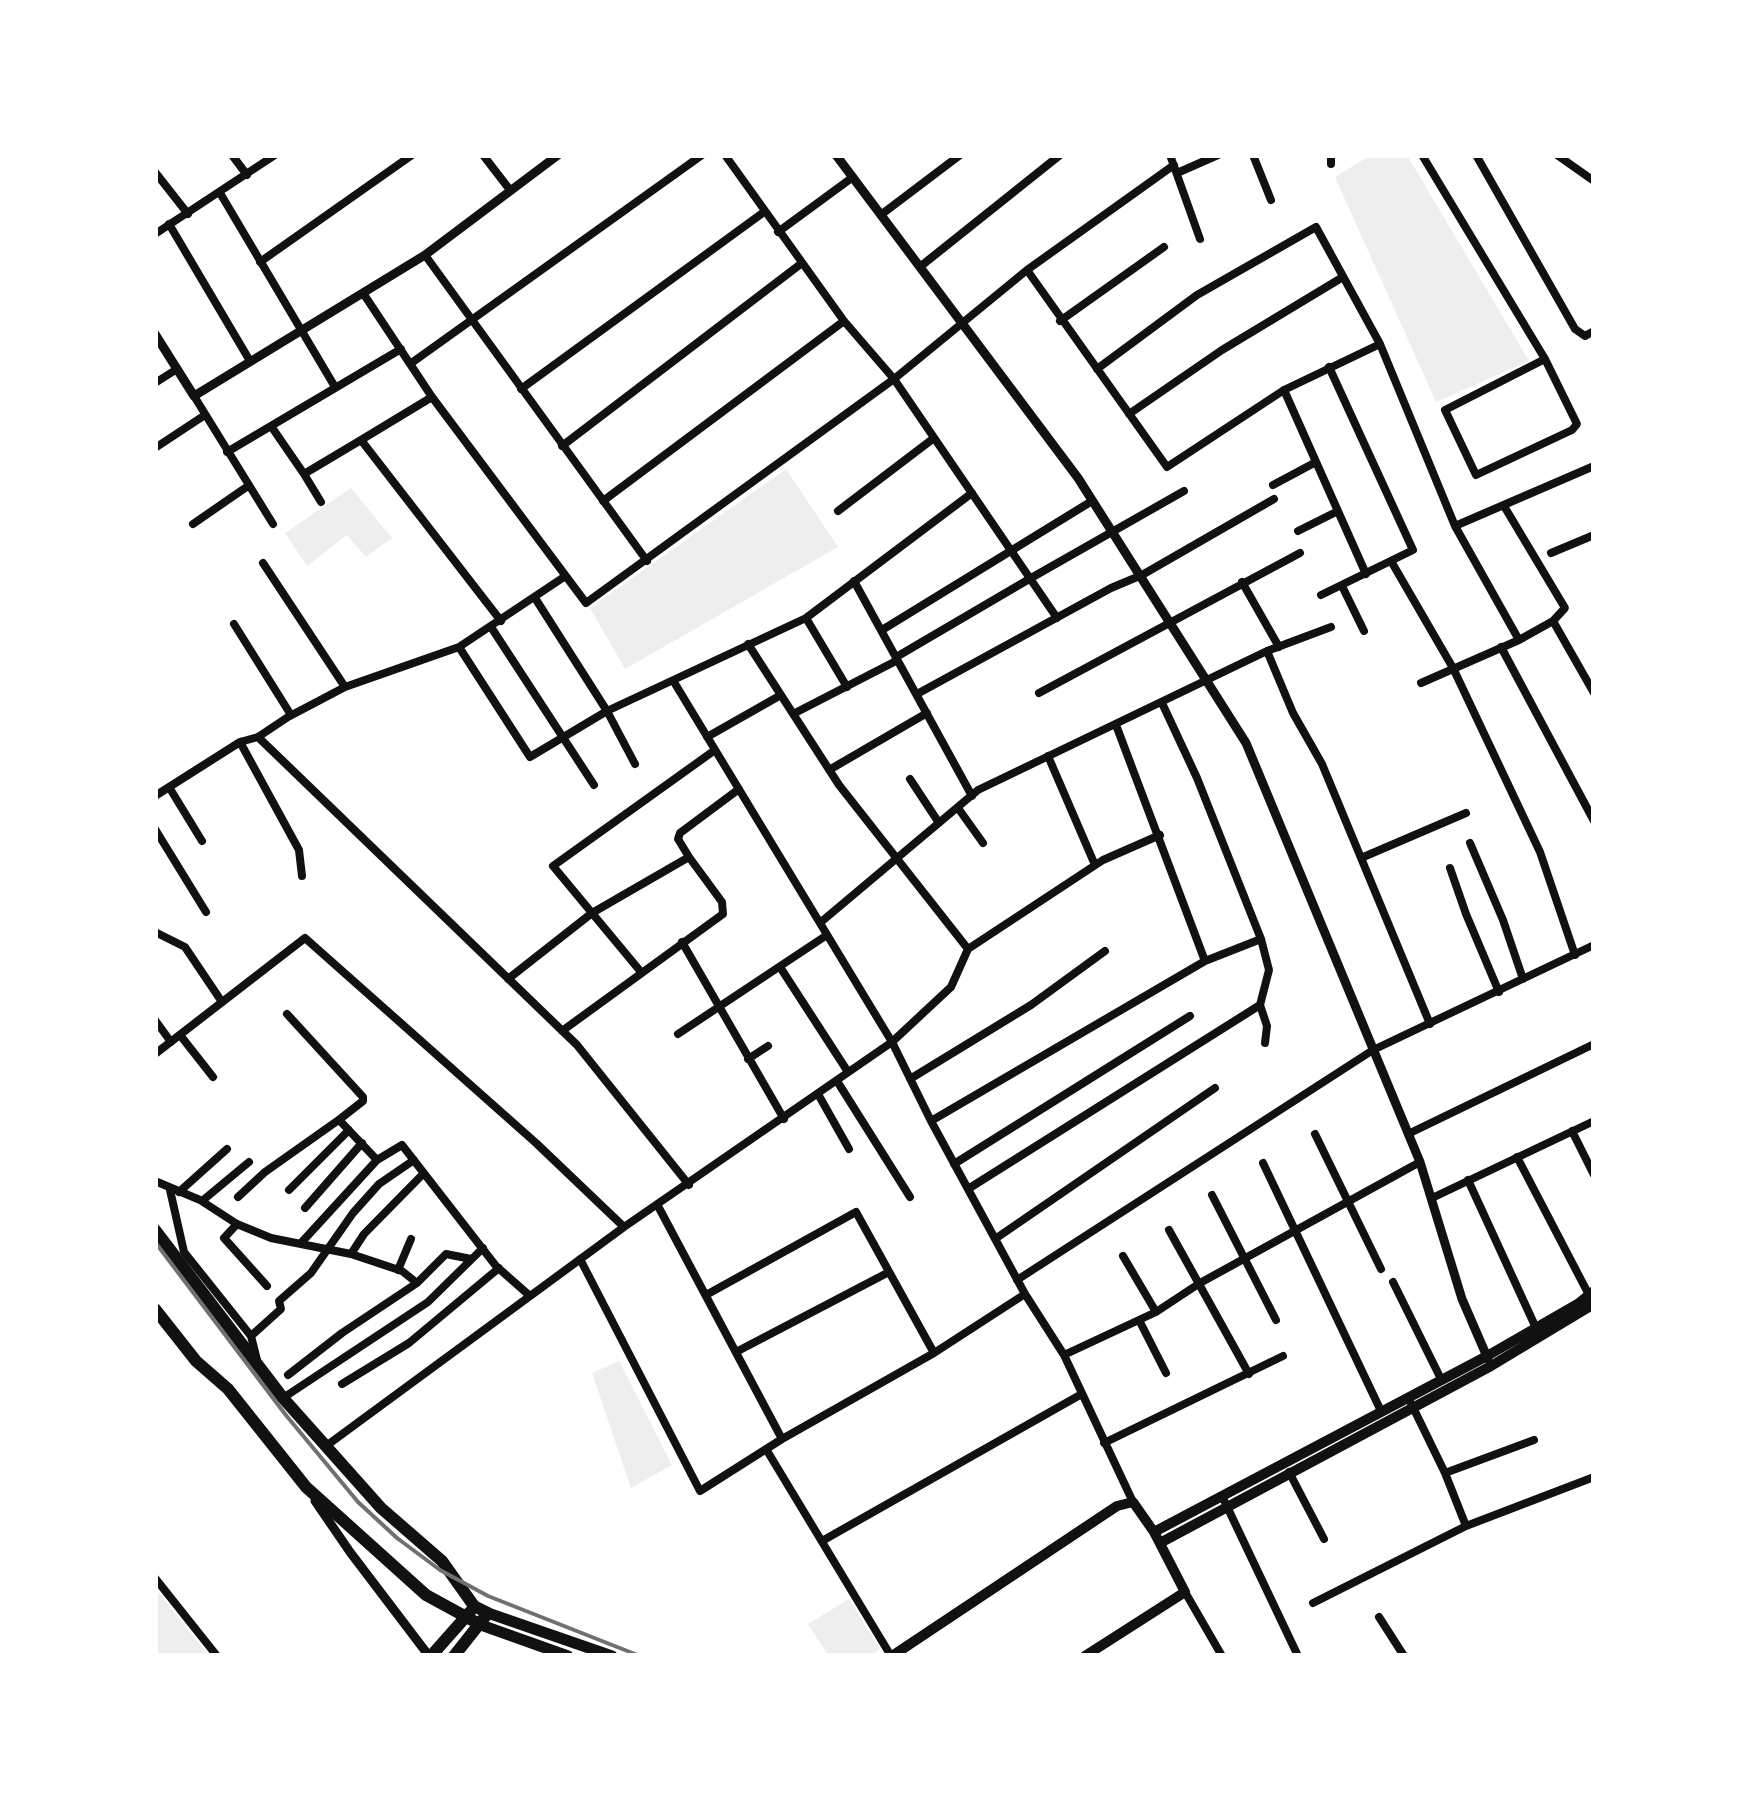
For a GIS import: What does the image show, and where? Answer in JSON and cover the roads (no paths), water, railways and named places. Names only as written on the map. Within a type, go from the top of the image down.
[{"type":"highway","points":[[155,1230],[283,1398],[381,1508],[442,1561],[470,1612]]},
{"type":"highway","points":[[155,1309],[196,1360],[228,1389],[306,1487],[413,1584],[485,1619],[454,1656]]},
{"type":"highway","points":[[430,1656],[470,1612]]},
{"type":"main road","points":[[1160,1543],[1224,1501],[1381,1411],[1410,1402],[1441,1380],[1489,1361],[1536,1328],[1592,1297]]},
{"type":"main road","points":[[1154,1532],[1289,1472],[1489,1361],[1592,1297]]},
{"type":"main road","points":[[891,1656],[1118,1506],[1133,1502],[1154,1532],[1185,1592],[1085,1656]]},
{"type":"main road","points":[[485,1619],[568,1656]]},
{"type":"main road","points":[[485,1619],[612,1656]]},
{"type":"street","points":[[232,155],[247,175]]},
{"type":"street","points":[[155,234],[275,155]]},
{"type":"street","points":[[260,262],[412,155]]},
{"type":"street","points":[[483,155],[510,190]]},
{"type":"street","points":[[194,396],[425,255],[558,155]]},
{"type":"street","points":[[410,364],[702,155]]},
{"type":"street","points":[[725,155],[844,321],[894,379],[1057,618]]},
{"type":"street","points":[[836,155],[922,266],[1114,531],[1167,622],[1246,743],[1420,1162],[1462,1299],[1489,1361]]},
{"type":"street","points":[[882,214],[947,159],[960,155]]},
{"type":"street","points":[[922,266],[1060,155]]},
{"type":"street","points":[[1170,155],[1200,239]]},
{"type":"street","points":[[363,293],[432,397],[586,603],[894,379],[1027,270],[1175,169],[1218,155]]},
{"type":"street","points":[[1253,155],[1271,200]]},
{"type":"street","points":[[1422,155],[1545,359],[1576,420],[1576,427],[1476,475],[1445,410],[1545,359]]},
{"type":"street","points":[[1476,155],[1575,329],[1585,336],[1594,331]]},
{"type":"street","points":[[1556,155],[1594,181]]},
{"type":"street","points":[[155,172],[188,214]]},
{"type":"street","points":[[778,232],[853,177]]},
{"type":"street","points":[[220,193],[335,387]]},
{"type":"street","points":[[521,389],[764,212]]},
{"type":"street","points":[[169,224],[250,361]]},
{"type":"street","points":[[1097,369],[1197,295],[1316,226],[1380,344],[1455,526],[1518,640]]},
{"type":"street","points":[[1060,321],[1164,248]]},
{"type":"street","points":[[425,255],[647,561]]},
{"type":"street","points":[[562,446],[802,263]]},
{"type":"street","points":[[1027,270],[1167,466],[1284,390],[1380,344]]},
{"type":"street","points":[[1129,414],[1222,350],[1343,278]]},
{"type":"street","points":[[603,501],[844,321]]},
{"type":"street","points":[[155,334],[273,524]]},
{"type":"street","points":[[227,452],[401,350]]},
{"type":"street","points":[[1321,595],[1413,550],[1329,367]]},
{"type":"street","points":[[155,383],[177,369]]},
{"type":"street","points":[[1284,390],[1366,574]]},
{"type":"street","points":[[304,474],[432,397]]},
{"type":"street","points":[[155,448],[205,415]]},
{"type":"street","points":[[271,426],[321,502]]},
{"type":"street","points":[[838,511],[934,438]]},
{"type":"street","points":[[362,440],[501,621]]},
{"type":"street","points":[[1273,485],[1316,462]]},
{"type":"street","points":[[1455,526],[1594,466]]},
{"type":"street","points":[[193,524],[248,486]]},
{"type":"street","points":[[793,714],[894,662],[898,656],[1031,578],[1184,492]]},
{"type":"street","points":[[459,646],[530,758],[607,711],[806,618],[972,493]]},
{"type":"street","points":[[917,694],[1110,588],[1142,575],[1274,499]]},
{"type":"street","points":[[882,630],[1092,501]]},
{"type":"street","points":[[1421,683],[1518,640],[1552,621],[1565,608],[1504,506]]},
{"type":"street","points":[[1298,531],[1338,511]]},
{"type":"street","points":[[1550,553],[1594,535]]},
{"type":"street","points":[[1039,692],[1300,554]]},
{"type":"street","points":[[1391,560],[1453,668],[1540,852],[1575,954]]},
{"type":"street","points":[[263,563],[344,687]]},
{"type":"street","points":[[155,796],[240,742],[258,738],[344,687],[459,646],[564,577]]},
{"type":"street","points":[[854,581],[972,796]]},
{"type":"street","points":[[1242,582],[1280,647]]},
{"type":"street","points":[[1342,586],[1364,631]]},
{"type":"street","points":[[535,598],[607,711],[634,764]]},
{"type":"street","points":[[806,618],[847,686]]},
{"type":"street","points":[[1552,621],[1594,692]]},
{"type":"street","points":[[234,624],[291,716]]},
{"type":"street","points":[[491,626],[594,786]]},
{"type":"street","points":[[821,922],[978,790],[1267,651],[1331,628]]},
{"type":"street","points":[[748,644],[829,770],[968,950]]},
{"type":"street","points":[[1501,648],[1594,821]]},
{"type":"street","points":[[1267,651],[1322,764],[1430,1024]]},
{"type":"street","points":[[674,682],[892,1042],[1025,1294],[1064,1355],[1133,1502]]},
{"type":"street","points":[[707,736],[780,695]]},
{"type":"street","points":[[1162,703],[1198,778],[1261,939],[1269,970],[1260,1005],[1267,1026],[1265,1043]]},
{"type":"street","points":[[829,770],[927,714]]},
{"type":"street","points":[[1116,725],[1206,961]]},
{"type":"street","points":[[258,738],[562,1032],[688,1184]]},
{"type":"street","points":[[240,742],[299,850],[302,876]]},
{"type":"street","points":[[641,972],[553,866],[715,750]]},
{"type":"street","points":[[1048,756],[1094,865]]},
{"type":"street","points":[[910,779],[939,823]]},
{"type":"street","points":[[169,787],[202,841]]},
{"type":"street","points":[[562,1032],[720,916],[724,910],[722,902],[678,839],[680,833],[739,790]]},
{"type":"street","points":[[958,808],[983,843]]},
{"type":"street","points":[[1361,858],[1466,814]]},
{"type":"street","points":[[155,829],[206,912]]},
{"type":"street","points":[[326,1446],[580,1259],[892,1042],[950,986],[968,950],[1094,865],[1160,835]]},
{"type":"street","points":[[1470,843],[1523,979]]},
{"type":"street","points":[[508,979],[592,912],[689,857]]},
{"type":"street","points":[[1450,868],[1499,992]]},
{"type":"street","points":[[155,932],[185,947],[222,1002]]},
{"type":"street","points":[[678,1034],[827,935]]},
{"type":"street","points":[[155,1054],[305,938],[536,1143],[624,1228]]},
{"type":"street","points":[[931,1122],[1206,961],[1261,939]]},
{"type":"street","points":[[682,942],[784,1119]]},
{"type":"street","points":[[1018,1280],[1374,1050],[1594,946]]},
{"type":"street","points":[[910,1079],[1031,1005],[1105,951]]},
{"type":"street","points":[[780,967],[848,1072]]},
{"type":"street","points":[[968,1188],[1260,1005]]},
{"type":"street","points":[[238,1197],[265,1172],[363,1101],[287,1014]]},
{"type":"street","points":[[954,1164],[1190,1016]]},
{"type":"street","points":[[155,1020],[171,1042]]},
{"type":"street","points":[[180,1035],[213,1076]]},
{"type":"street","points":[[1408,1134],[1594,1044]]},
{"type":"street","points":[[748,1060],[768,1046]]},
{"type":"street","points":[[837,1081],[910,1197]]},
{"type":"street","points":[[995,1238],[1216,1088]]},
{"type":"street","points":[[818,1094],[849,1148]]},
{"type":"street","points":[[340,1120],[376,1160]]},
{"type":"street","points":[[1432,1198],[1594,1121]]},
{"type":"street","points":[[289,1190],[349,1130]]},
{"type":"street","points":[[1572,1131],[1594,1175]]},
{"type":"street","points":[[1315,1134],[1381,1269]]},
{"type":"street","points":[[305,1208],[362,1144]]},
{"type":"street","points":[[302,1243],[376,1160],[402,1144],[498,1268],[530,1296]]},
{"type":"street","points":[[174,1191],[227,1149]]},
{"type":"street","points":[[1518,1157],[1592,1297]]},
{"type":"street","points":[[251,1336],[281,1309],[279,1301],[311,1272],[379,1184],[414,1160]]},
{"type":"street","points":[[202,1201],[248,1162]]},
{"type":"street","points":[[1064,1355],[1156,1312],[1420,1162]]},
{"type":"street","points":[[1263,1163],[1381,1411]]},
{"type":"street","points":[[351,1254],[364,1234],[424,1173]]},
{"type":"street","points":[[1468,1180],[1536,1328]]},
{"type":"street","points":[[155,1181],[271,1238],[351,1254],[398,1270],[416,1283]]},
{"type":"street","points":[[174,1191],[184,1252],[251,1336],[259,1367]]},
{"type":"street","points":[[1212,1195],[1276,1320]]},
{"type":"street","points":[[658,1206],[782,1438]]},
{"type":"street","points":[[706,1295],[856,1212],[934,1353]]},
{"type":"street","points":[[237,1224],[224,1238],[267,1286]]},
{"type":"street","points":[[1168,1230],[1249,1374]]},
{"type":"street","points":[[398,1270],[411,1239]]},
{"type":"street","points":[[283,1398],[428,1302],[483,1248]]},
{"type":"street","points":[[288,1374],[416,1283],[446,1254],[471,1260]]},
{"type":"street","points":[[1123,1256],[1156,1312]]},
{"type":"street","points":[[580,1259],[700,1490],[782,1438],[934,1353],[1025,1294]]},
{"type":"street","points":[[342,1384],[409,1343],[498,1268]]},
{"type":"street","points":[[736,1352],[889,1272]]},
{"type":"street","points":[[1393,1282],[1441,1380]]},
{"type":"street","points":[[1138,1320],[1166,1373]]},
{"type":"street","points":[[1104,1443],[1283,1356]]},
{"type":"street","points":[[822,1541],[1080,1395]]},
{"type":"street","points":[[1410,1402],[1466,1526]]},
{"type":"street","points":[[1445,1473],[1534,1440]]},
{"type":"street","points":[[766,1450],[891,1656]]},
{"type":"street","points":[[1289,1472],[1324,1539]]},
{"type":"street","points":[[1313,1603],[1466,1526],[1594,1477]]},
{"type":"street","points":[[306,1487],[430,1656]]},
{"type":"street","points":[[1224,1501],[1298,1656]]},
{"type":"street","points":[[155,1578],[217,1656]]},
{"type":"street","points":[[1185,1592],[1222,1656]]},
{"type":"street","points":[[1379,1618],[1404,1656]]},
{"type":"railway","points":[[155,1242],[285,1414],[358,1502],[397,1538],[440,1570],[488,1596],[640,1656]]}]
